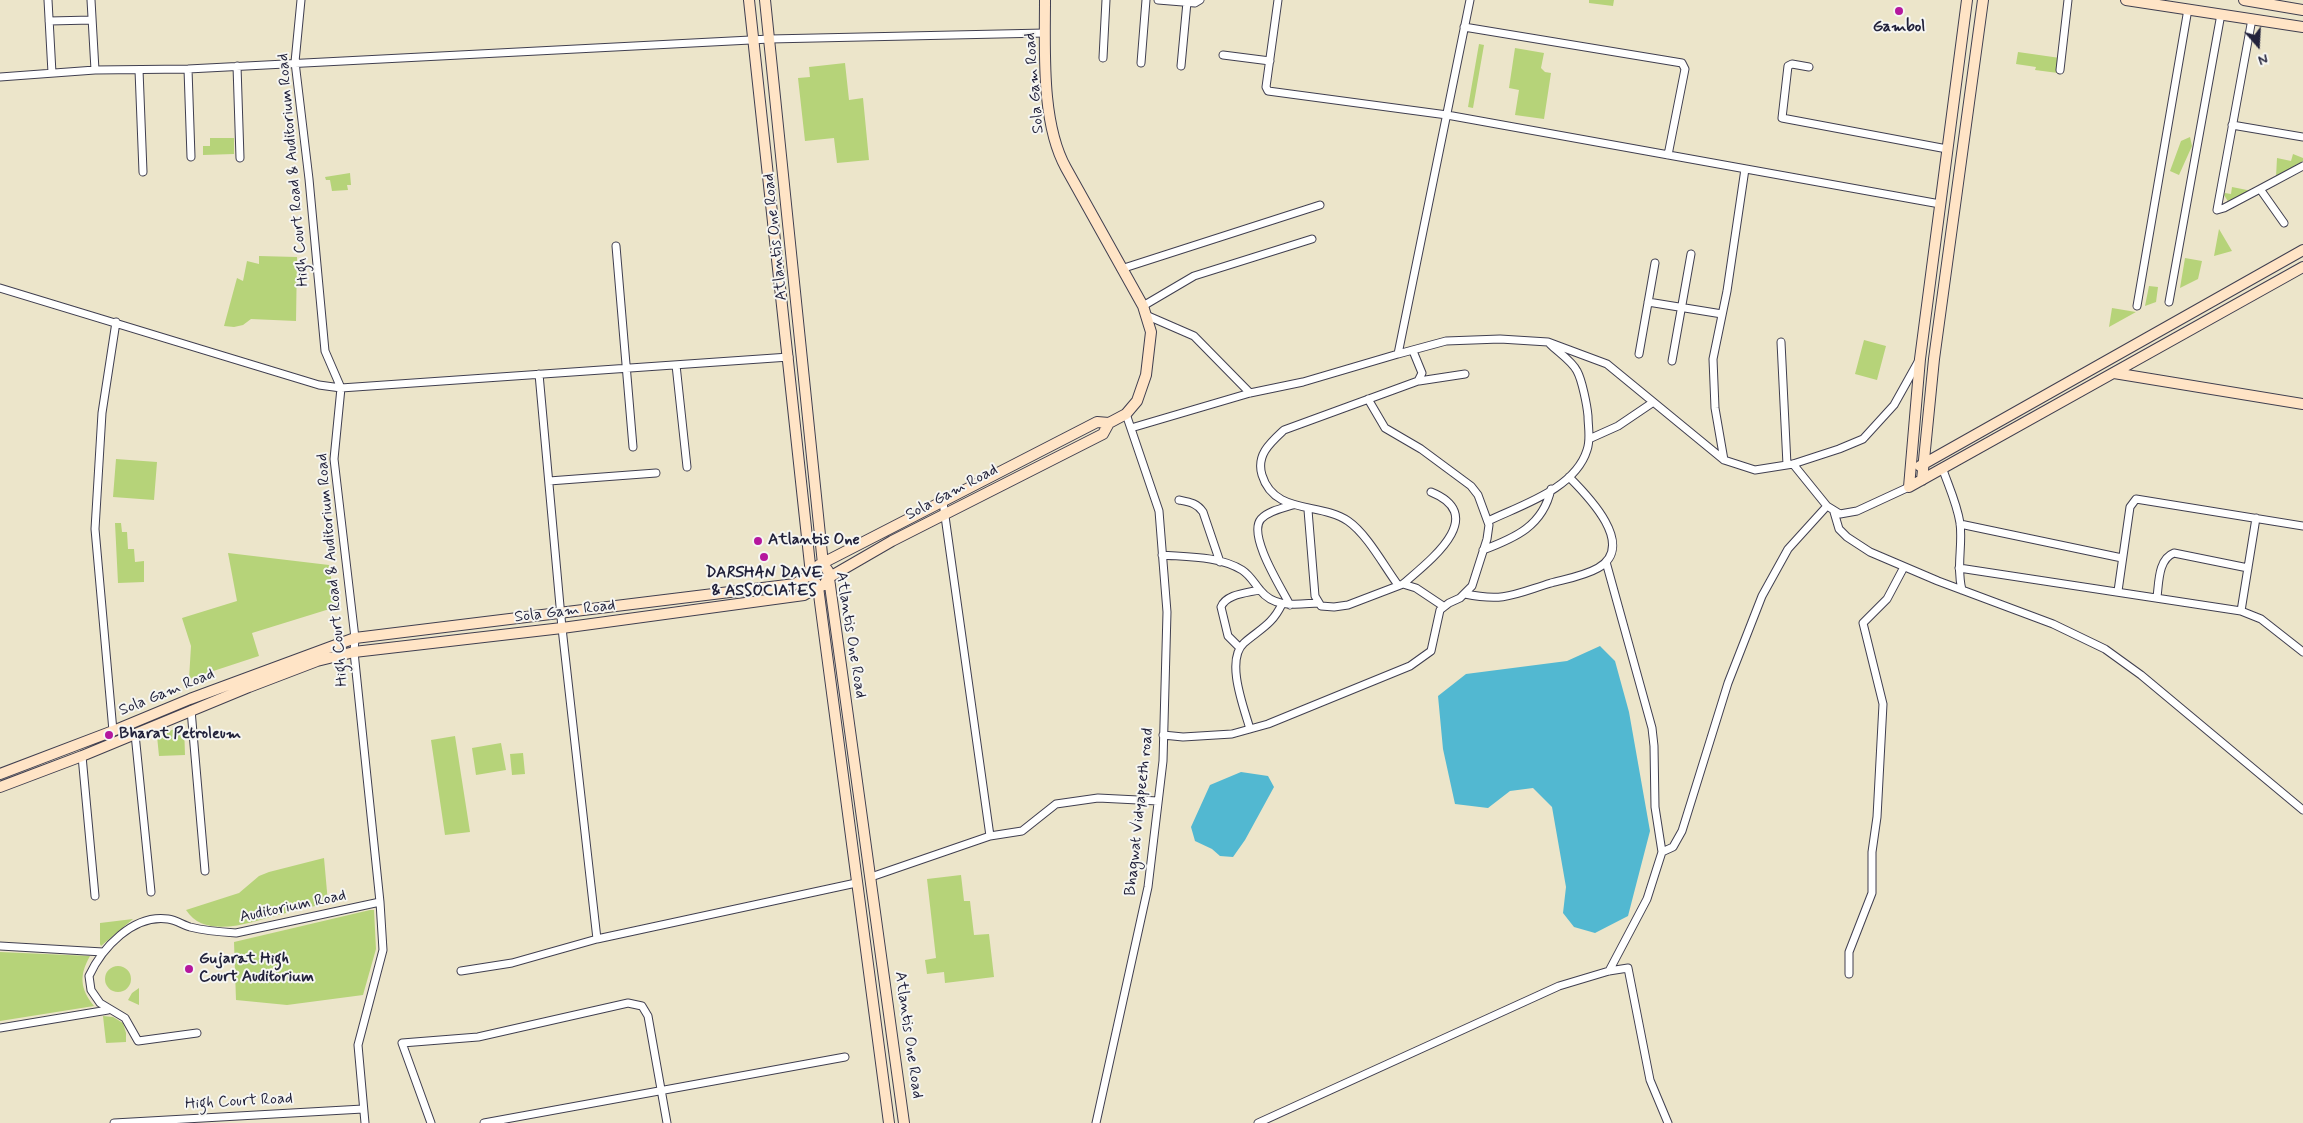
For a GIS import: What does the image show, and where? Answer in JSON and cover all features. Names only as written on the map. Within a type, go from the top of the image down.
[{"type":"street","points":[[48,0],[52,73]]},
{"type":"street","points":[[91,0],[95,70]]},
{"type":"street","name":"High Court Road & Auditorium Road","points":[[301,0],[295,62],[309,179],[325,351],[341,388],[334,458],[355,638],[354,652],[380,902]]},
{"type":"street","name":"Atlantis One Road","points":[[749,0],[812,574],[818,587],[889,1123]]},
{"type":"street","name":"Atlantis One Road","points":[[765,0],[823,564],[828,571],[904,1123]]},
{"type":"street","name":"Sola Gam Road","points":[[0,787],[317,661],[354,652],[562,628],[804,595],[818,587],[824,586],[828,578],[892,542],[1102,434],[1110,423],[1126,414],[1137,401],[1146,375],[1151,332],[1148,316],[1143,306],[1121,269],[1056,147],[1048,97],[1045,0]]},
{"type":"street","points":[[1103,58],[1106,0]]},
{"type":"street","points":[[1141,62],[1146,0]]},
{"type":"street","points":[[1158,0],[1195,3],[1200,0]]},
{"type":"street","points":[[1278,0],[1266,87],[1268,91],[1274,93],[1447,115],[1940,204]]},
{"type":"street","points":[[1398,354],[1470,0]]},
{"type":"street","points":[[1909,487],[1920,359],[1968,0]]},
{"type":"street","points":[[1922,480],[1934,359],[1983,0]]},
{"type":"street","points":[[2060,70],[2068,0]]},
{"type":"street","points":[[2126,0],[2302,25]]},
{"type":"street","points":[[2244,0],[2303,10]]},
{"type":"street","points":[[1181,66],[1187,2]]},
{"type":"street","points":[[2137,306],[2188,9]]},
{"type":"street","points":[[2169,302],[2221,14]]},
{"type":"street","points":[[2252,19],[2217,210],[2303,166]]},
{"type":"street","points":[[49,21],[92,20]]},
{"type":"street","points":[[1464,27],[1682,63],[1685,70],[1668,155]]},
{"type":"street","points":[[0,76],[95,70],[188,69],[770,38],[1045,34]]},
{"type":"street","points":[[1223,55],[1270,61]]},
{"type":"street","points":[[1809,67],[1792,64],[1788,66],[1781,115],[1785,119],[1947,149]]},
{"type":"street","points":[[237,66],[240,158]]},
{"type":"street","points":[[188,69],[191,157]]},
{"type":"street","points":[[139,70],[143,172]]},
{"type":"street","points":[[2232,125],[2303,137]]},
{"type":"street","points":[[1724,460],[1718,433],[1713,383],[1714,352],[1722,314],[1745,169]]},
{"type":"street","points":[[2260,189],[2284,222]]},
{"type":"street","points":[[1121,269],[1320,205]]},
{"type":"street","points":[[1143,306],[1194,276],[1312,239]]},
{"type":"street","points":[[616,246],[633,447]]},
{"type":"street","points":[[1910,471],[2303,250]]},
{"type":"street","points":[[1672,361],[1691,254]]},
{"type":"street","points":[[1639,354],[1655,263]]},
{"type":"street","points":[[1834,512],[1848,514],[1943,470],[2303,267]]},
{"type":"street","points":[[0,288],[319,385],[341,388],[789,358]]},
{"type":"street","points":[[1648,302],[1722,314]]},
{"type":"street","points":[[1148,316],[1194,336],[1250,393]]},
{"type":"street","points":[[113,731],[96,529],[102,413],[116,322]]},
{"type":"street","points":[[1131,428],[1250,393],[1302,382],[1446,341],[1500,339],[1548,342],[1607,364],[1652,403],[1724,460],[1755,470],[1790,465],[1839,450],[1864,439],[1894,405],[1920,359]]},
{"type":"street","points":[[1488,521],[1551,490],[1570,477],[1580,465],[1587,450],[1589,439],[1587,411],[1577,370],[1548,342]]},
{"type":"street","points":[[1780,342],[1790,465],[1834,512],[1839,529],[1854,544],[1904,567],[2053,624],[2105,650],[2141,675],[2303,810]]},
{"type":"street","points":[[1413,351],[1422,373],[1418,381]]},
{"type":"street","points":[[676,365],[687,467]]},
{"type":"street","points":[[2114,373],[2303,404]]},
{"type":"street","points":[[539,374],[562,628],[597,939]]},
{"type":"street","points":[[1443,606],[1416,588],[1401,584],[1349,522],[1331,513],[1308,510],[1293,505],[1271,493],[1266,486],[1260,467],[1261,456],[1267,445],[1284,430],[1418,381],[1465,374]]},
{"type":"street","points":[[1163,735],[1202,736],[1232,734],[1268,724],[1410,666],[1431,652],[1440,610],[1443,606],[1466,594],[1472,586],[1487,539],[1488,521],[1478,495],[1471,486],[1421,449],[1385,428],[1368,399]]},
{"type":"street","points":[[1589,439],[1612,429],[1652,403]]},
{"type":"street","name":"Bhagwat Vidyapeeth road","points":[[1096,1123],[1148,887],[1158,801],[1163,735],[1166,612],[1159,511],[1126,414]]},
{"type":"street","name":"Sola Gam Road","points":[[0,774],[190,699],[355,638],[795,584],[812,574],[819,565],[1097,422],[1110,423]]},
{"type":"street","points":[[1943,470],[1957,507],[1960,524],[1959,568],[1962,590]]},
{"type":"street","points":[[549,481],[656,473]]},
{"type":"street","points":[[1466,594],[1484,598],[1510,597],[1589,572],[1606,562],[1611,555],[1613,547],[1607,524],[1591,499],[1570,477]]},
{"type":"street","points":[[1483,550],[1513,538],[1529,529],[1547,506],[1551,490]]},
{"type":"street","points":[[1308,510],[1314,596],[1318,603],[1324,607],[1348,604],[1401,584],[1444,547],[1453,531],[1455,516],[1445,498],[1431,492]]},
{"type":"street","points":[[2118,591],[2130,507],[2136,499],[2303,526]]},
{"type":"street","points":[[1179,500],[1196,504],[1203,512],[1220,562]]},
{"type":"street","points":[[943,502],[990,836]]},
{"type":"street","points":[[1290,605],[1263,552],[1257,530],[1258,523],[1266,515],[1293,505]]},
{"type":"street","points":[[1662,852],[1673,847],[1682,831],[1728,683],[1747,629],[1770,579],[1788,549],[1828,506]]},
{"type":"street","points":[[2241,611],[2256,518]]},
{"type":"street","points":[[1960,524],[2122,558]]},
{"type":"street","points":[[2157,598],[2162,567],[2168,556],[2174,552],[2248,568]]},
{"type":"street","points":[[1162,555],[1220,562],[1243,570],[1259,590],[1274,602],[1290,605],[1318,603]]},
{"type":"street","points":[[1606,562],[1650,722],[1654,746],[1655,807],[1662,852],[1647,898],[1609,971]]},
{"type":"street","points":[[1849,974],[1849,952],[1872,893],[1872,852],[1877,817],[1883,714],[1883,704],[1863,623],[1888,599],[1904,567]]},
{"type":"street","points":[[1959,568],[2241,611],[2261,619],[2303,652]]},
{"type":"street","points":[[1240,648],[1228,636],[1221,614],[1221,607],[1230,598],[1259,590]]},
{"type":"street","points":[[1250,729],[1236,674],[1236,662],[1240,648],[1272,621],[1282,604]]},
{"type":"street","points":[[192,710],[205,871]]},
{"type":"street","points":[[135,734],[151,892]]},
{"type":"street","points":[[82,756],[95,896]]},
{"type":"street","points":[[871,877],[990,836],[1022,831],[1056,804],[1098,798],[1158,801]]},
{"type":"street","points":[[461,971],[512,963],[597,939],[856,883]]},
{"type":"street","points":[[364,1123],[358,1045],[383,950],[380,902]]},
{"type":"street","name":"Auditorium Road","points":[[197,1032],[138,1041],[125,1018],[108,1010],[100,1003],[91,990],[89,976],[103,952],[133,927],[153,920],[168,919],[212,932],[236,933],[380,902]]},
{"type":"street","points":[[0,946],[103,952]]},
{"type":"street","points":[[1258,1123],[1559,986],[1609,971],[1628,968],[1650,1080],[1668,1123]]},
{"type":"street","points":[[431,1123],[402,1043],[478,1037],[628,1003],[642,1006],[648,1016],[667,1123]]},
{"type":"street","points":[[0,1028],[108,1010]]},
{"type":"street","points":[[484,1123],[845,1057]]},
{"type":"street","name":"High Court Road","points":[[116,1123],[363,1108]]},
{"type":"green space","points":[[1589,0],[1614,0],[1613,6],[1589,3]]},
{"type":"green space","points":[[1479,44],[1484,45],[1473,108],[1468,107]]},
{"type":"green space","points":[[1515,48],[1544,53],[1541,68],[1545,72],[1551,73],[1544,119],[1515,115],[1519,90],[1509,88]]},
{"type":"green space","points":[[2018,52],[2060,58],[2058,73],[2035,70],[2036,67],[2016,64]]},
{"type":"green space","points":[[845,63],[849,100],[863,98],[869,160],[837,163],[834,138],[805,141],[798,78],[810,77],[809,67]]},
{"type":"green space","points":[[2190,137],[2192,146],[2179,175],[2170,171],[2181,141]]},
{"type":"green space","points":[[210,138],[234,138],[234,154],[203,155],[203,146],[210,146]]},
{"type":"green space","points":[[2293,154],[2303,158],[2303,161],[2276,177],[2277,158],[2291,161]]},
{"type":"green space","points":[[350,173],[351,185],[347,185],[348,190],[332,191],[330,180],[326,180],[325,177]]},
{"type":"green space","points":[[2232,187],[2252,191],[2229,203],[2224,195],[2225,193],[2231,194]]},
{"type":"green space","points":[[2219,229],[2232,251],[2214,256]]},
{"type":"green space","points":[[259,256],[297,257],[296,321],[251,319],[243,325],[234,327],[224,326],[237,278],[243,281],[247,261],[259,264]]},
{"type":"green space","points":[[2185,258],[2202,261],[2198,279],[2180,288]]},
{"type":"green space","points":[[2149,286],[2158,287],[2156,302],[2145,306]]},
{"type":"green space","points":[[2112,308],[2136,312],[2109,327]]},
{"type":"green space","points":[[1864,340],[1886,346],[1877,380],[1855,374]]},
{"type":"green space","points":[[116,459],[157,462],[154,500],[113,497]]},
{"type":"green space","points":[[115,523],[121,523],[122,532],[127,532],[128,549],[134,549],[135,562],[144,561],[144,582],[118,583]]},
{"type":"green space","points":[[228,553],[329,565],[336,607],[252,633],[259,656],[189,679],[191,646],[182,618],[237,601]]},
{"type":"green space","points":[[184,725],[185,755],[159,756],[157,736]]},
{"type":"green space","points":[[455,736],[470,832],[445,835],[431,740]]},
{"type":"green space","points":[[501,743],[506,770],[476,775],[472,748]]},
{"type":"green space","points":[[523,753],[525,774],[512,775],[510,754]]},
{"type":"green space","points":[[324,858],[328,903],[245,924],[218,927],[206,925],[195,919],[186,910],[239,893],[259,876],[269,872]]},
{"type":"green space","points":[[961,875],[964,901],[970,901],[974,935],[989,934],[994,977],[945,983],[944,972],[927,974],[925,960],[936,958],[927,879]]},
{"type":"green space","points":[[374,910],[376,949],[363,995],[287,1005],[236,1000],[234,942]]},
{"type":"green space","points":[[133,919],[101,946],[100,923]]},
{"type":"green space","points":[[0,952],[90,956],[84,969],[83,982],[86,994],[94,1006],[0,1021]]},
{"type":"green space","points":[[118,966],[127,970],[131,979],[127,988],[118,992],[109,988],[105,979],[109,970]]},
{"type":"green space","points":[[139,988],[139,1005],[128,1000],[132,993]]},
{"type":"green space","points":[[103,1016],[113,1017],[123,1023],[126,1042],[106,1043]]},
{"type":"water","points":[[1600,646],[1615,661],[1629,712],[1650,831],[1628,916],[1595,933],[1574,927],[1563,913],[1566,887],[1552,807],[1533,788],[1510,791],[1488,808],[1455,804],[1443,749],[1438,696],[1466,674],[1567,661]]},
{"type":"water","points":[[1241,772],[1268,776],[1274,787],[1245,840],[1233,857],[1220,856],[1212,849],[1195,841],[1191,827],[1210,785]]},
{"type":"place","name":"Gambol","points":[[1899,11]]},
{"type":"place","name":"Atlantis One","points":[[758,541]]},
{"type":"place","name":"DARSHAN DAVE & ASSOCIATES","points":[[764,557]]},
{"type":"place","name":"Bharat Petroleum","points":[[109,735]]},
{"type":"place","name":"Gujarat High Court Auditorium","points":[[189,969]]}]
